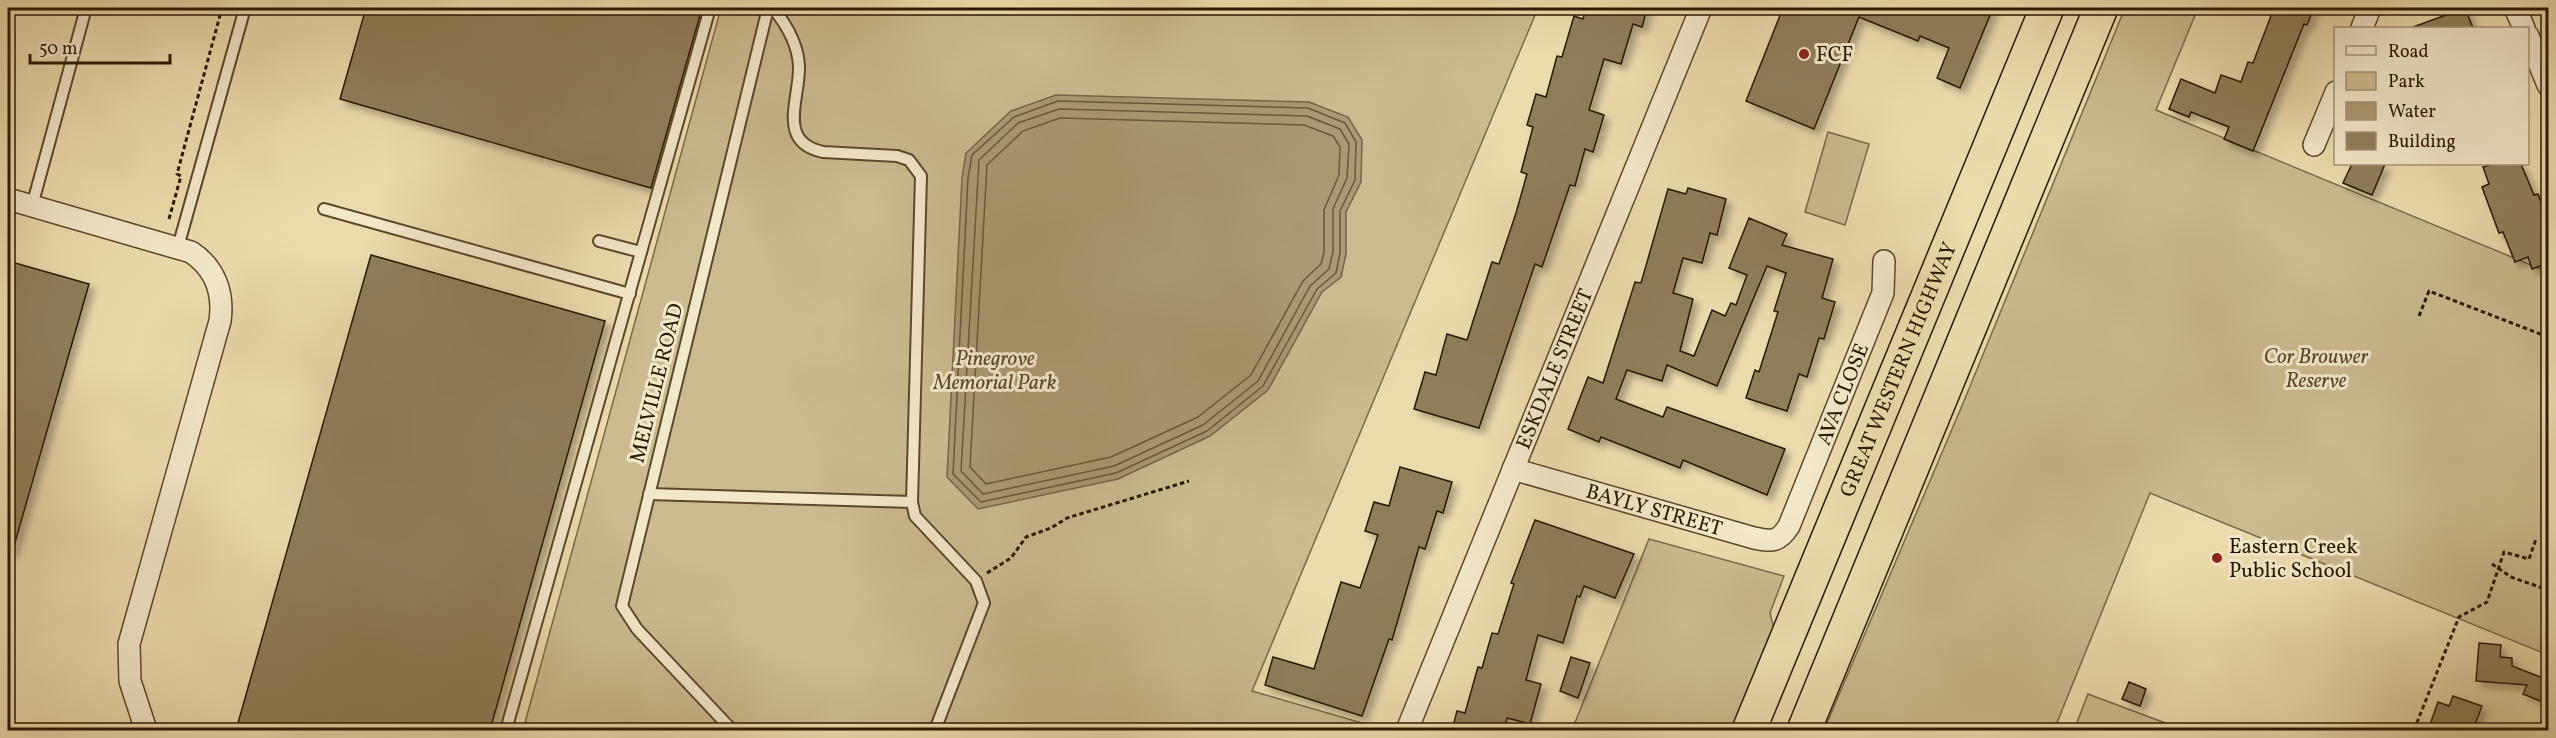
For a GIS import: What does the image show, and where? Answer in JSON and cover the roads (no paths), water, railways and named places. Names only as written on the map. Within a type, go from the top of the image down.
[{"type":"highway","name":"GREAT WESTERN HIGHWAY","points":[[1749,730],[2047,8]]},
{"type":"highway","points":[[1804,730],[2102,8]]},
{"type":"street","name":"ESKDALE STREET","points":[[1407,730],[1701,8]]},
{"type":"street","points":[[2362,27],[2370,8]]},
{"type":"street","points":[[2515,8],[2524,27]]},
{"type":"street","points":[[2529,38],[2548,85]]},
{"type":"street","points":[[2314,145],[2334,97]]},
{"type":"street","points":[[8,199],[191,252],[207,266],[220,291],[222,307],[129,644],[130,681],[146,730]]},
{"type":"street","name":"AVA CLOSE","points":[[1789,526],[1883,293],[1884,261]]},
{"type":"street","name":"BAYLY STREET","points":[[1513,469],[1772,542],[1782,538],[1789,526]]},
{"type":"lane","points":[[32,206],[86,8]]},
{"type":"lane","points":[[178,247],[245,8]]},
{"type":"lane","points":[[506,730],[710,8]]},
{"type":"lane","name":"MELVILLE ROAD","points":[[732,730],[629,621],[622,606],[768,8]]},
{"type":"lane","points":[[773,8],[784,21],[799,66],[793,119],[797,138],[812,150],[823,152],[897,156],[909,160],[921,176],[912,502],[915,516],[976,581],[982,593],[983,612],[935,730]]},
{"type":"lane","points":[[324,209],[630,294]]},
{"type":"lane","points":[[599,241],[641,252]]},
{"type":"lane","points":[[649,494],[912,502]]},
{"type":"water","points":[[1056,95],[1309,102],[1348,117],[1362,140],[1361,182],[1346,212],[1346,254],[1341,277],[1322,292],[1268,390],[1210,436],[1118,479],[978,509],[947,477],[962,178],[966,153],[1011,111]]},
{"type":"place","name":"FCF","points":[[1804,54]]},
{"type":"place","name":"Eastern Creek Public School","points":[[2217,558]]},
{"type":"park label","name":"Cor Brouwer Reserve","points":[[2316,368]]},
{"type":"park label","name":"Pinegrove Memorial Park","points":[[995,370]]}]
